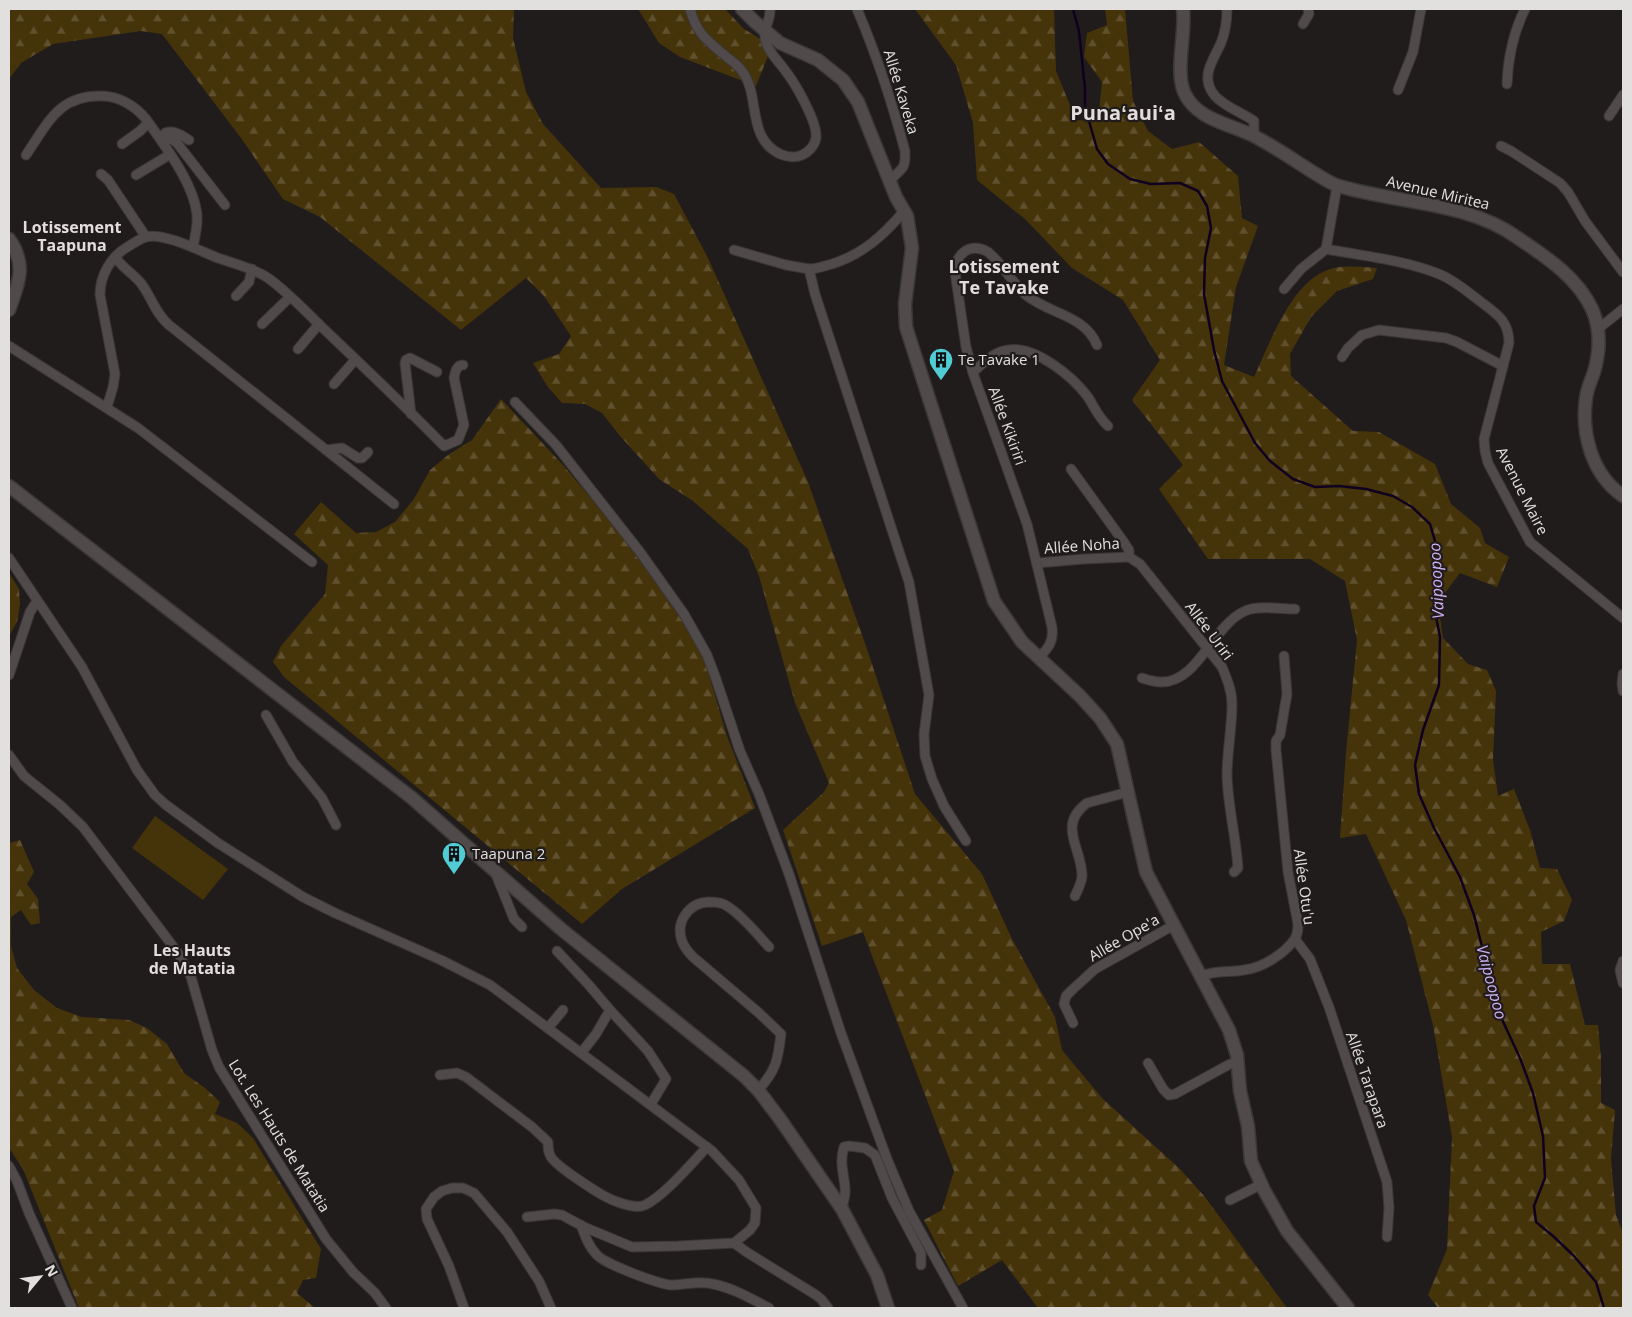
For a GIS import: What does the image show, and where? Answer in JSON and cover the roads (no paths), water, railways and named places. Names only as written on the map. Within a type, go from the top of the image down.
[{"type":"main road","points":[[742,9],[780,43],[818,60],[842,80],[858,102],[907,216],[912,248],[906,304],[906,327],[994,601],[1022,642],[1080,696],[1100,718],[1117,744],[1146,872],[1229,1030],[1238,1062],[1240,1091],[1248,1126],[1251,1161],[1287,1231],[1348,1308]]},
{"type":"main road","name":"Avenue Miritea","points":[[1183,9],[1181,79],[1186,95],[1197,110],[1208,117],[1254,136],[1336,186],[1472,214],[1494,223],[1517,236],[1543,255],[1581,290],[1592,310],[1598,329],[1599,345],[1595,369],[1586,397],[1585,423],[1587,444],[1597,467],[1615,491],[1623,496]]},
{"type":"main road","points":[[9,238],[17,251],[20,269],[17,288],[9,310]]},
{"type":"main road","points":[[9,486],[412,798],[574,940],[730,1064],[758,1090],[842,1209],[877,1276],[888,1308]]},
{"type":"street","points":[[690,9],[695,25],[703,37],[741,69],[748,79],[756,121],[761,135],[768,145],[778,153],[786,156],[797,156],[803,154],[814,145],[816,130],[812,117],[789,75],[768,47],[764,30],[770,16],[770,9]]},
{"type":"street","name":"Allée Kaveka","points":[[857,9],[881,68],[905,151],[903,169],[890,180]]},
{"type":"street","points":[[1227,9],[1222,42],[1208,68],[1207,76],[1215,96],[1224,104],[1254,121],[1254,136]]},
{"type":"street","points":[[1302,24],[1309,14],[1308,9]]},
{"type":"street","points":[[1398,90],[1413,52],[1421,9]]},
{"type":"street","points":[[1507,84],[1512,42],[1518,22],[1525,9]]},
{"type":"street","points":[[26,155],[52,117],[65,105],[77,98],[94,95],[111,96],[134,106],[163,141],[194,198],[198,222],[193,247]]},
{"type":"street","points":[[1609,116],[1623,95]]},
{"type":"street","points":[[122,144],[140,131],[148,122]]},
{"type":"street","points":[[163,141],[165,133],[174,132],[188,140]]},
{"type":"street","points":[[163,141],[173,140],[177,143],[225,205]]},
{"type":"street","points":[[1501,146],[1560,183],[1568,192],[1585,221],[1623,272]]},
{"type":"street","points":[[136,175],[158,163],[169,154]]},
{"type":"street","points":[[101,174],[108,180],[146,237]]},
{"type":"street","points":[[1284,289],[1301,269],[1326,249],[1336,186]]},
{"type":"street","points":[[734,250],[786,265],[814,269],[841,261],[865,249],[880,238],[904,210]]},
{"type":"street","points":[[107,407],[113,387],[114,374],[100,295],[100,285],[104,272],[115,257],[127,247],[146,237],[160,238],[193,247],[218,258],[252,269],[267,278],[319,324],[444,446],[458,440],[464,425],[454,378],[458,367],[463,365]]},
{"type":"street","name":"Allée Kikiriri","points":[[1039,658],[1051,644],[1053,630],[1028,524],[973,372],[966,347],[954,272],[955,264],[959,257],[969,249],[983,249],[988,252],[1026,295],[1086,328],[1093,336],[1097,345]]},
{"type":"street","name":"Avenue Maire","points":[[1326,249],[1414,266],[1440,274],[1495,312],[1507,326],[1509,343],[1484,439],[1484,451],[1488,463],[1530,542],[1623,618]]},
{"type":"street","points":[[115,257],[125,270],[140,282],[157,313],[169,325],[394,504]]},
{"type":"street","points":[[236,296],[249,282],[252,269]]},
{"type":"street","points":[[809,269],[815,294],[910,587],[929,695],[924,734],[924,756],[944,806],[966,841]]},
{"type":"street","points":[[262,324],[276,313],[290,297]]},
{"type":"street","points":[[1598,329],[1623,309]]},
{"type":"street","points":[[298,349],[319,324]]},
{"type":"street","points":[[1342,356],[1362,335],[1378,330],[1446,338],[1503,366]]},
{"type":"street","points":[[9,346],[138,428],[312,562]]},
{"type":"street","points":[[973,372],[995,354],[1017,349],[1029,351],[1062,371],[1076,383],[1100,418],[1108,426]]},
{"type":"street","points":[[411,414],[406,360],[410,358],[437,372]]},
{"type":"street","points":[[334,384],[355,360]]},
{"type":"street","points":[[516,402],[556,445],[640,552],[684,614],[707,655],[740,751],[759,794],[789,874],[840,1033],[886,1160],[899,1190],[963,1308]]},
{"type":"street","points":[[326,450],[342,448],[358,458],[362,458],[368,452]]},
{"type":"street","name":"Allée Uriri","points":[[1070,469],[1123,541],[1129,550],[1129,557],[1138,562],[1222,667],[1232,703],[1227,750],[1227,778],[1238,868],[1234,872]]},
{"type":"street","name":"Allée Noha","points":[[1037,563],[1129,557]]},
{"type":"street","points":[[9,558],[82,668],[137,770],[166,805],[218,843],[298,894],[477,978],[496,989],[718,1156],[740,1180],[756,1208],[756,1223],[734,1243],[678,1246],[632,1246],[562,1215],[527,1216]]},
{"type":"street","points":[[9,675],[30,612],[37,601]]},
{"type":"street","points":[[1142,678],[1162,682],[1173,680],[1182,675],[1201,658],[1206,648],[1224,626],[1244,611],[1267,608],[1295,609]]},
{"type":"street","name":"Allée Otu'u","points":[[1201,976],[1213,971],[1246,970],[1257,967],[1282,953],[1295,939],[1297,933],[1298,924],[1288,872],[1276,750],[1276,741],[1280,735],[1287,694],[1284,656]]},
{"type":"street","points":[[1623,674],[1623,691]]},
{"type":"street","points":[[266,715],[293,762],[322,798],[336,825]]},
{"type":"street","name":"Lot. Les Hauts de Matatia","points":[[9,755],[26,777],[83,827],[175,948],[190,977],[219,1067],[326,1239],[353,1272],[376,1293],[386,1308]]},
{"type":"street","points":[[1075,896],[1080,887],[1082,877],[1072,830],[1075,816],[1087,803],[1128,792]]},
{"type":"street","points":[[494,870],[514,919],[522,926]]},
{"type":"street","points":[[758,1090],[770,1078],[774,1069],[781,1034],[692,957],[681,940],[681,922],[688,911],[696,904],[711,902],[726,905],[769,947]]},
{"type":"street","name":"Allée Ope'a","points":[[1073,1023],[1064,1004],[1066,996],[1072,990],[1096,969],[1174,924]]},
{"type":"street","name":"Allée Tarapara","points":[[1295,939],[1310,959],[1329,1007],[1385,1176],[1390,1208],[1386,1237]]},
{"type":"street","points":[[557,951],[648,1051],[666,1079],[651,1104]]},
{"type":"street","points":[[1623,961],[1620,970],[1623,983]]},
{"type":"street","points":[[548,1028],[563,1010]]},
{"type":"street","points":[[582,1052],[596,1034],[610,1010]]},
{"type":"street","points":[[1148,1063],[1163,1089],[1169,1095],[1175,1094],[1230,1064],[1238,1062]]},
{"type":"street","points":[[440,1075],[457,1073],[472,1081],[538,1132],[548,1142],[548,1149],[556,1162],[613,1201],[643,1206],[684,1171],[706,1146]]},
{"type":"street","points":[[842,1209],[845,1190],[841,1170],[841,1157],[844,1147],[865,1148],[875,1155],[892,1198],[921,1253],[921,1263],[933,1255]]},
{"type":"street","points":[[9,1166],[17,1180],[29,1213],[72,1308]]},
{"type":"street","points":[[1230,1200],[1262,1184]]},
{"type":"street","points":[[464,1308],[449,1266],[427,1219],[426,1209],[434,1197],[442,1190],[452,1188],[463,1188],[474,1192],[507,1232],[539,1280],[551,1308]]},
{"type":"street","points":[[581,1225],[586,1239],[596,1255],[602,1260],[640,1276],[670,1285],[712,1283],[769,1308]]},
{"type":"street","points":[[734,1243],[816,1295],[828,1308]]},
{"type":"waterway","name":"Vaipoopoo","points":[[1073,9],[1079,31],[1085,107],[1097,149],[1108,164],[1130,179],[1151,184],[1180,183],[1198,191],[1207,206],[1211,228],[1205,258],[1204,294],[1214,350],[1222,381],[1255,443],[1270,461],[1293,479],[1315,487],[1339,486],[1366,489],[1393,496],[1412,507],[1430,524],[1437,548],[1434,607],[1440,637],[1439,685],[1423,730],[1415,765],[1419,794],[1434,828],[1460,877],[1474,915],[1499,1013],[1520,1058],[1533,1093],[1543,1136],[1545,1178],[1534,1206],[1536,1222],[1574,1256],[1596,1282],[1604,1308]]},
{"type":"place","name":"Te Tavake 1","points":[[941,381]]},
{"type":"place","name":"Taapuna 2","points":[[454,875]]},
{"type":"district","name":"Punaʻauiʻa","points":[[1123,113]]},
{"type":"district","name":"Lotissement Taapuna","points":[[72,236]]},
{"type":"district","name":"Lotissement Te Tavake","points":[[1004,277]]},
{"type":"district","name":"Les Hauts de Matatia","points":[[192,959]]}]
